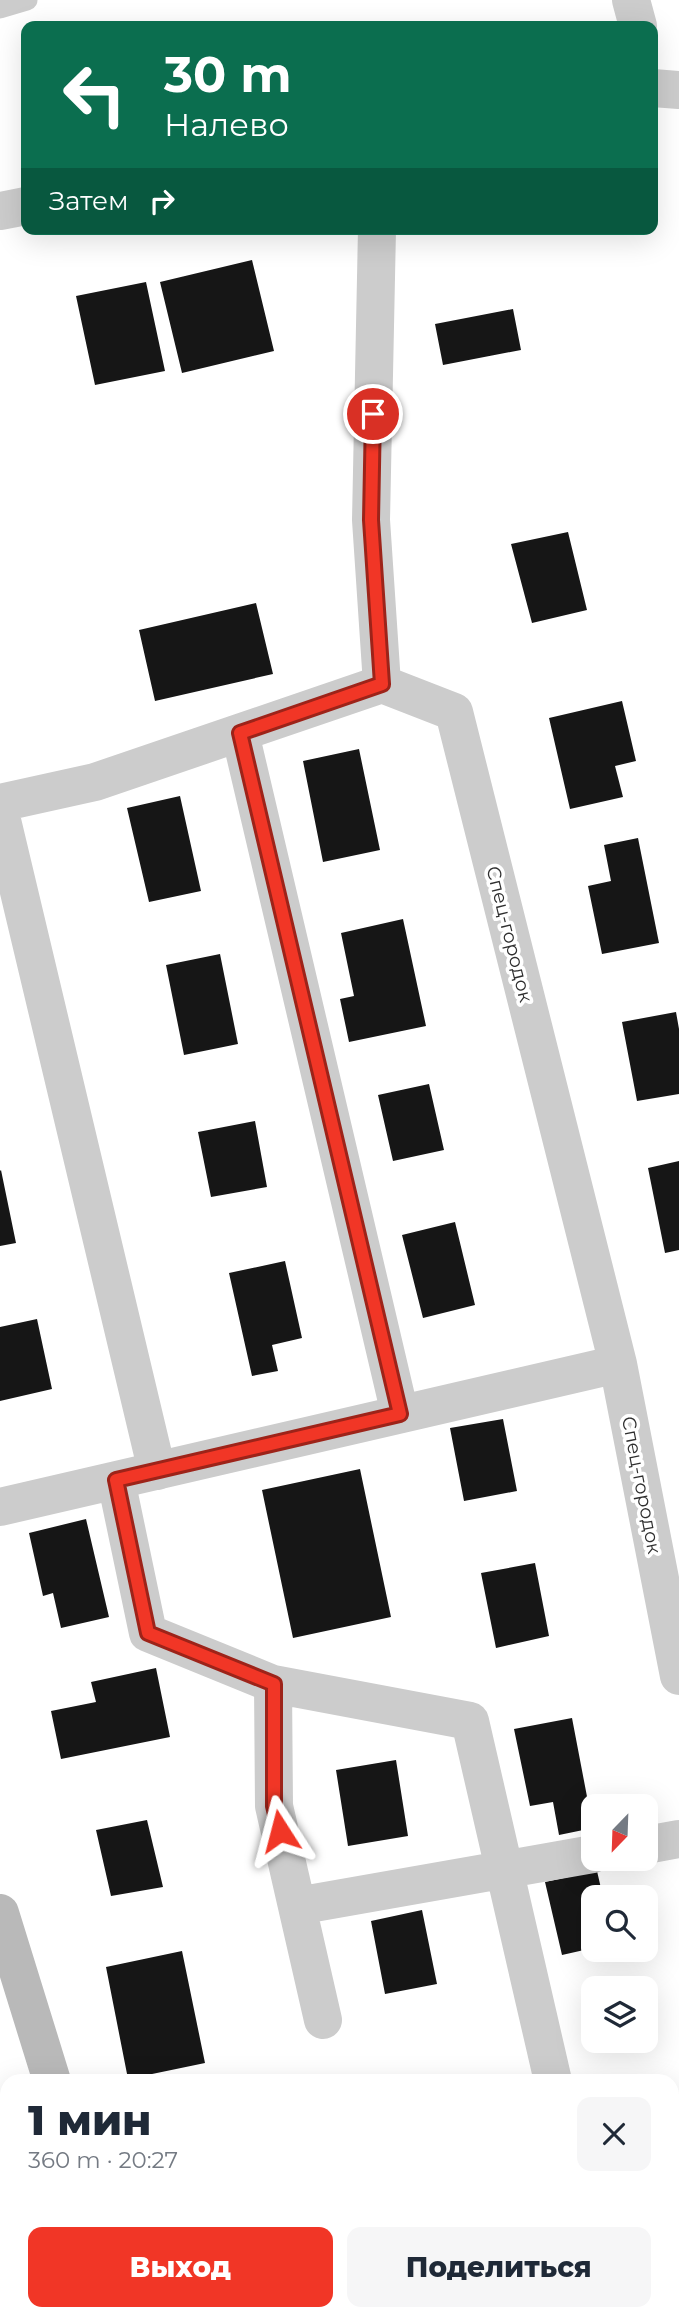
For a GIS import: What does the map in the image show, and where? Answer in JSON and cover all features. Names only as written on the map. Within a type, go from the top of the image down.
[{"type":"main road","points":[[0,1913],[49,2074]]},
{"type":"street","points":[[631,0],[637,21]]},
{"type":"street","points":[[0,211],[21,207]]},
{"type":"street","points":[[0,803],[95,782],[382,684],[371,520],[377,235]]},
{"type":"street","name":"Спец-городок","points":[[382,684],[454,712],[618,1364],[679,1676]]},
{"type":"street","points":[[240,733],[400,1414]]},
{"type":"street","points":[[0,812],[157,1471]]},
{"type":"street","points":[[0,1507],[618,1364]]},
{"type":"street","points":[[116,1480],[148,1633],[274,1684],[470,1721],[550,2074]]},
{"type":"street","points":[[274,1684],[274,1806],[323,2020]]},
{"type":"street","points":[[658,1842],[679,1839]]},
{"type":"street","points":[[297,1906],[581,1856]]},
{"type":"lane","points":[[0,8],[27,0]]},
{"type":"building","points":[[252,260],[274,351],[182,373],[160,282]]},
{"type":"building","points":[[146,282],[165,371],[95,385],[76,296]]},
{"type":"building","points":[[513,309],[521,350],[443,365],[435,324]]},
{"type":"building","points":[[568,532],[587,610],[532,623],[511,544]]},
{"type":"building","points":[[256,603],[273,674],[155,701],[139,630]]},
{"type":"building","points":[[622,701],[636,761],[615,766],[623,797],[570,809],[549,718]]},
{"type":"building","points":[[359,749],[380,850],[323,862],[303,761]]},
{"type":"building","points":[[180,796],[201,891],[149,902],[127,808]]},
{"type":"building","points":[[638,838],[659,943],[602,954],[588,886],[611,881],[604,845]]},
{"type":"building","points":[[403,919],[426,1026],[349,1042],[340,999],[354,996],[341,933]]},
{"type":"building","points":[[220,954],[238,1044],[184,1055],[166,965]]},
{"type":"building","points":[[676,1012],[679,1029],[679,1094],[637,1101],[622,1022]]},
{"type":"building","points":[[429,1084],[444,1150],[393,1161],[378,1095]]},
{"type":"building","points":[[255,1121],[267,1187],[211,1197],[198,1132]]},
{"type":"building","points":[[679,1161],[679,1250],[665,1253],[648,1168]]},
{"type":"building","points":[[0,1171],[16,1243],[0,1246]]},
{"type":"building","points":[[455,1222],[475,1305],[423,1318],[402,1235]]},
{"type":"building","points":[[285,1261],[302,1338],[272,1345],[278,1371],[252,1376],[229,1273]]},
{"type":"building","points":[[37,1319],[52,1389],[0,1401],[0,1327]]},
{"type":"building","points":[[503,1419],[517,1491],[464,1501],[450,1428]]},
{"type":"building","points":[[360,1469],[391,1617],[293,1638],[262,1490]]},
{"type":"building","points":[[86,1519],[109,1617],[61,1628],[53,1593],[43,1596],[29,1533]]},
{"type":"building","points":[[535,1563],[549,1636],[496,1648],[481,1573]]},
{"type":"building","points":[[156,1668],[170,1737],[61,1759],[51,1711],[96,1702],[91,1682]]},
{"type":"building","points":[[572,1718],[587,1794],[581,1794],[581,1830],[559,1835],[553,1802],[530,1806],[514,1729]]},
{"type":"building","points":[[396,1760],[408,1836],[348,1846],[336,1770]]},
{"type":"building","points":[[147,1820],[163,1887],[111,1896],[96,1830]]},
{"type":"building","points":[[597,1871],[600,1885],[581,1885],[581,1951],[562,1955],[545,1882]]},
{"type":"building","points":[[422,1910],[437,1984],[385,1994],[371,1921]]},
{"type":"building","points":[[182,1951],[205,2063],[152,2074],[127,2074],[106,1967]]},
{"type":"route","points":[[280,1831],[274,1806],[274,1684],[148,1633],[116,1480],[400,1414],[240,733],[382,684],[371,520],[373,414]]}]
